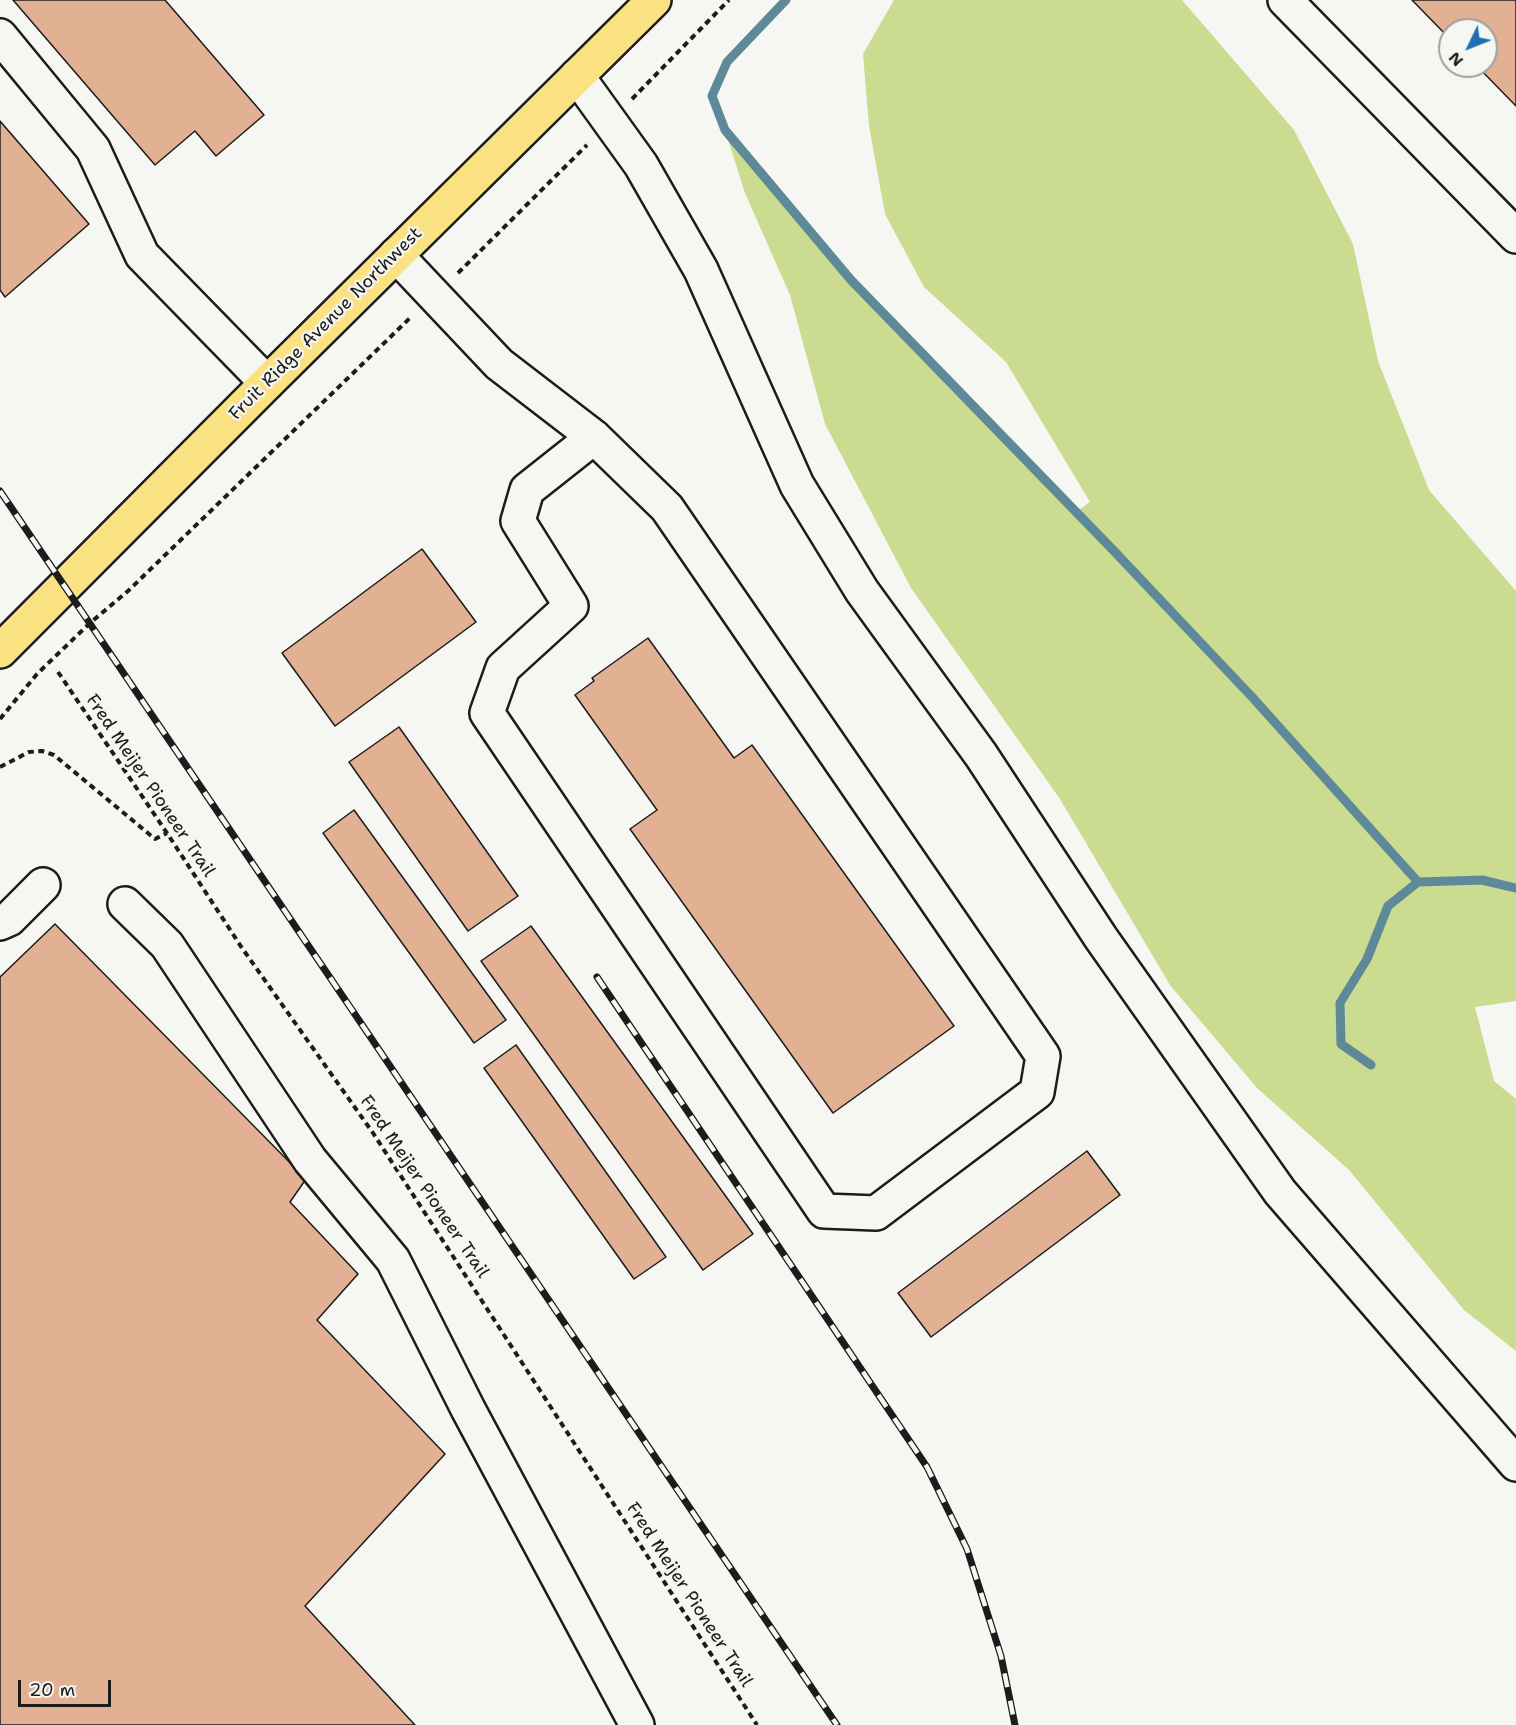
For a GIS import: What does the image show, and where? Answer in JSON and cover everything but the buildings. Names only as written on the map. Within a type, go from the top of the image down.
[{"type":"main road","name":"Fruit Ridge Avenue Northwest","points":[[0,651],[267,382],[578,76],[645,3]]},
{"type":"lane","points":[[1285,0],[1516,236]]},
{"type":"lane","points":[[0,36],[93,149],[142,255],[267,382]]},
{"type":"lane","points":[[578,76],[640,165],[701,270],[796,485],[862,591],[981,755],[1101,938],[1280,1192],[1516,1464]]},
{"type":"lane","points":[[396,255],[499,364],[594,437],[667,508],[1043,1056],[1037,1092],[876,1213],[824,1211],[487,713],[503,668],[571,606],[518,521],[528,490],[594,437]]},
{"type":"lane","points":[[0,923],[9,920],[43,885]]},
{"type":"lane","points":[[125,904],[167,945],[310,1160],[393,1260],[468,1409],[637,1725]]},
{"type":"path","points":[[0,719],[37,674],[90,623],[128,591]]},
{"type":"path","name":"Fred Meijer Pioneer Trail","points":[[58,672],[242,948],[373,1133],[757,1725]]},
{"type":"path","points":[[0,767],[29,752],[42,751],[54,755],[155,839],[167,833]]},
{"type":"green space","points":[[894,0],[1182,0],[1294,130],[1353,244],[1378,361],[1429,490],[1516,591],[1516,1001],[1475,1007],[1494,1081],[1516,1099],[1516,1351],[1464,1310],[1349,1170],[1257,1088],[1170,985],[1060,799],[911,588],[825,424],[790,295],[745,193],[725,130],[851,280],[1076,512],[1090,502],[1006,362],[924,287],[885,214],[869,126],[863,54]]},
{"type":"waterway","points":[[786,0],[727,62],[712,96],[725,130],[851,280],[1253,698],[1418,882]]},
{"type":"waterway","points":[[1371,1065],[1341,1044],[1340,1003],[1367,959],[1388,906],[1418,882],[1482,880],[1516,888]]},
{"type":"railway","points":[[0,491],[837,1725]]},
{"type":"railway","points":[[597,977],[927,1467],[967,1549],[1001,1656],[1015,1725]]}]
